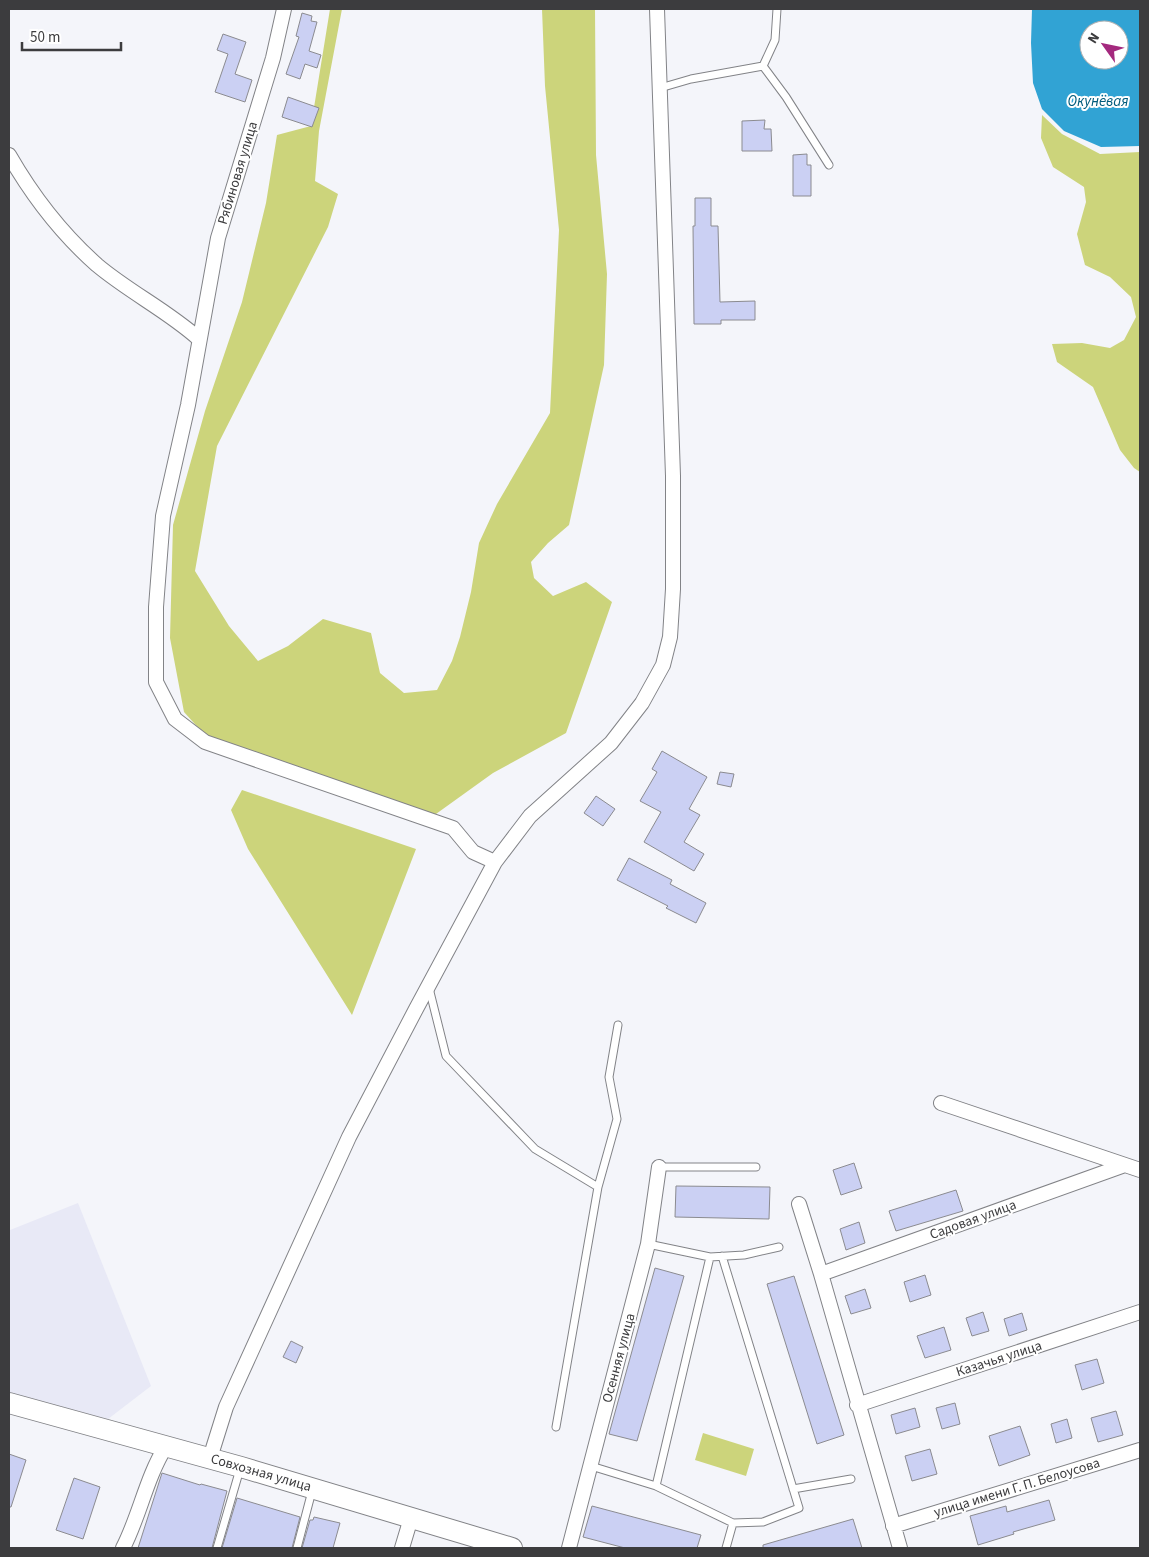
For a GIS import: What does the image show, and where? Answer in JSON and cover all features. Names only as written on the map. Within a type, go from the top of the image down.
[{"type":"main road","name":"Совхозная улица","points":[[9,1403],[312,1488],[411,1518],[481,1544],[512,1548]]},
{"type":"street","name":"Рябиновая улица","points":[[284,9],[274,58],[218,238],[188,405],[163,516],[156,608],[156,682],[175,719],[205,742],[453,828],[473,852],[495,862]]},
{"type":"street","points":[[210,1458],[226,1406],[349,1138],[428,985],[495,862],[530,816],[611,743],[642,703],[663,665],[670,637],[673,589],[673,476],[657,9]]},
{"type":"street","points":[[9,155],[37,199],[68,236],[98,265],[199,339]]},
{"type":"street","points":[[941,1103],[1140,1170]]},
{"type":"street","name":"Садовая улица","points":[[821,1274],[1125,1165]]},
{"type":"street","name":"Осенняя улица","points":[[570,1548],[648,1244],[659,1167]]},
{"type":"street","points":[[799,1204],[900,1548]]},
{"type":"street","name":"Казачья улица","points":[[858,1405],[1140,1312]]},
{"type":"street","points":[[123,1548],[130,1535],[152,1472],[166,1446]]},
{"type":"street","name":"улица имени Г. П. Белоусова","points":[[893,1526],[1140,1450]]},
{"type":"street","points":[[402,1548],[411,1518]]},
{"type":"lane","points":[[763,66],[774,40],[777,9]]},
{"type":"lane","points":[[660,88],[691,79],[763,66]]},
{"type":"lane","points":[[763,66],[786,96],[829,165]]},
{"type":"lane","points":[[428,985],[446,1056],[535,1149],[598,1187]]},
{"type":"lane","points":[[556,1427],[598,1187],[617,1119],[609,1077],[618,1025]]},
{"type":"lane","points":[[659,1167],[756,1168]]},
{"type":"lane","points":[[648,1244],[710,1257],[744,1255],[780,1247]]},
{"type":"lane","points":[[591,1466],[656,1486],[733,1523],[763,1522],[799,1508],[722,1256]]},
{"type":"lane","points":[[656,1486],[710,1257]]},
{"type":"lane","points":[[217,1548],[241,1467]]},
{"type":"lane","points":[[793,1489],[851,1478]]},
{"type":"lane","points":[[297,1548],[312,1488]]},
{"type":"lane","points":[[726,1548],[733,1523]]},
{"type":"shaded area","points":[[78,1203],[151,1386],[108,1419],[9,1393],[9,1227],[10,1230]]},
{"type":"green space","points":[[330,9],[342,9],[319,131],[315,181],[338,194],[328,227],[217,446],[195,571],[229,626],[258,661],[288,646],[323,619],[371,633],[380,673],[404,693],[437,690],[452,661],[460,637],[471,592],[479,543],[497,504],[550,413],[559,230],[545,86],[542,9],[595,9],[596,155],[607,274],[604,365],[569,525],[548,543],[531,562],[534,578],[553,596],[586,582],[612,602],[566,733],[493,773],[429,819],[212,743],[184,712],[170,638],[173,525],[205,411],[242,302],[266,203],[277,135],[311,126]]},
{"type":"green space","points":[[1042,115],[1062,134],[1100,154],[1140,152],[1140,472],[1134,468],[1120,450],[1093,387],[1057,362],[1052,344],[1082,343],[1110,348],[1124,340],[1136,317],[1131,297],[1110,277],[1085,265],[1077,234],[1086,202],[1084,187],[1053,167],[1041,138]]},
{"type":"green space","points":[[242,790],[416,849],[352,1015],[248,849],[231,810]]},
{"type":"green space","points":[[703,1433],[754,1449],[746,1476],[695,1460]]},
{"type":"water","name":"Окунёвая","points":[[1032,9],[1140,9],[1140,146],[1101,147],[1064,131],[1042,109],[1033,83]]},
{"type":"building","points":[[302,13],[312,16],[311,21],[317,22],[309,51],[321,55],[317,68],[305,64],[300,79],[286,74],[299,37],[296,36]]},
{"type":"building","points":[[223,34],[246,42],[235,74],[252,80],[245,102],[215,92],[228,54],[217,50]]},
{"type":"building","points":[[288,97],[319,108],[312,127],[282,117]]},
{"type":"building","points":[[765,120],[764,129],[771,129],[772,151],[742,151],[742,121]]},
{"type":"building","points":[[807,154],[807,165],[811,165],[811,196],[793,196],[793,155]]},
{"type":"building","points":[[695,198],[711,198],[711,226],[718,226],[720,302],[755,301],[755,320],[721,320],[721,324],[694,324],[693,226],[695,226]]},
{"type":"building","points":[[662,751],[707,777],[689,809],[700,815],[684,842],[704,854],[694,871],[644,842],[661,812],[640,801],[657,772],[652,769]]},
{"type":"building","points":[[720,772],[734,774],[731,787],[717,784]]},
{"type":"building","points":[[596,796],[615,809],[603,826],[584,813]]},
{"type":"building","points":[[629,858],[672,880],[670,884],[706,903],[696,923],[666,908],[668,906],[617,880]]},
{"type":"building","points":[[854,1163],[862,1188],[841,1195],[833,1170]]},
{"type":"building","points":[[676,1186],[770,1187],[769,1219],[675,1217]]},
{"type":"building","points":[[956,1190],[963,1211],[896,1231],[889,1211]]},
{"type":"building","points":[[859,1222],[865,1243],[846,1250],[840,1229]]},
{"type":"building","points":[[655,1268],[684,1276],[637,1441],[609,1434]]},
{"type":"building","points":[[925,1275],[931,1295],[910,1302],[904,1282]]},
{"type":"building","points":[[794,1276],[844,1435],[817,1444],[767,1284]]},
{"type":"building","points":[[865,1289],[871,1308],[851,1314],[845,1296]]},
{"type":"building","points":[[983,1312],[989,1331],[972,1336],[966,1318]]},
{"type":"building","points":[[1022,1313],[1027,1330],[1009,1336],[1004,1319]]},
{"type":"building","points":[[944,1327],[951,1350],[925,1358],[917,1336]]},
{"type":"building","points":[[291,1341],[303,1347],[296,1363],[283,1357]]},
{"type":"building","points":[[1097,1359],[1104,1383],[1082,1390],[1075,1365]]},
{"type":"building","points":[[955,1403],[960,1424],[942,1429],[936,1408]]},
{"type":"building","points":[[915,1408],[920,1427],[896,1434],[891,1415]]},
{"type":"building","points":[[1116,1411],[1123,1435],[1098,1442],[1091,1418]]},
{"type":"building","points":[[1067,1419],[1072,1438],[1056,1443],[1051,1424]]},
{"type":"building","points":[[1020,1426],[1030,1455],[999,1466],[989,1436]]},
{"type":"building","points":[[930,1449],[937,1474],[912,1481],[905,1456]]},
{"type":"building","points":[[9,1454],[26,1460],[11,1507],[9,1507]]},
{"type":"building","points":[[162,1473],[227,1491],[212,1548],[138,1548]]},
{"type":"building","points":[[74,1478],[100,1487],[83,1539],[56,1530]]},
{"type":"building","points":[[237,1498],[300,1517],[292,1548],[222,1548]]},
{"type":"building","points":[[1049,1500],[1055,1520],[1013,1532],[1014,1534],[978,1545],[970,1516],[1006,1506],[1007,1512]]},
{"type":"building","points":[[592,1506],[701,1535],[697,1548],[625,1548],[583,1537]]},
{"type":"building","points":[[314,1517],[340,1523],[333,1548],[302,1548],[310,1520],[313,1520]]},
{"type":"building","points":[[853,1519],[862,1548],[763,1548],[763,1545]]}]
